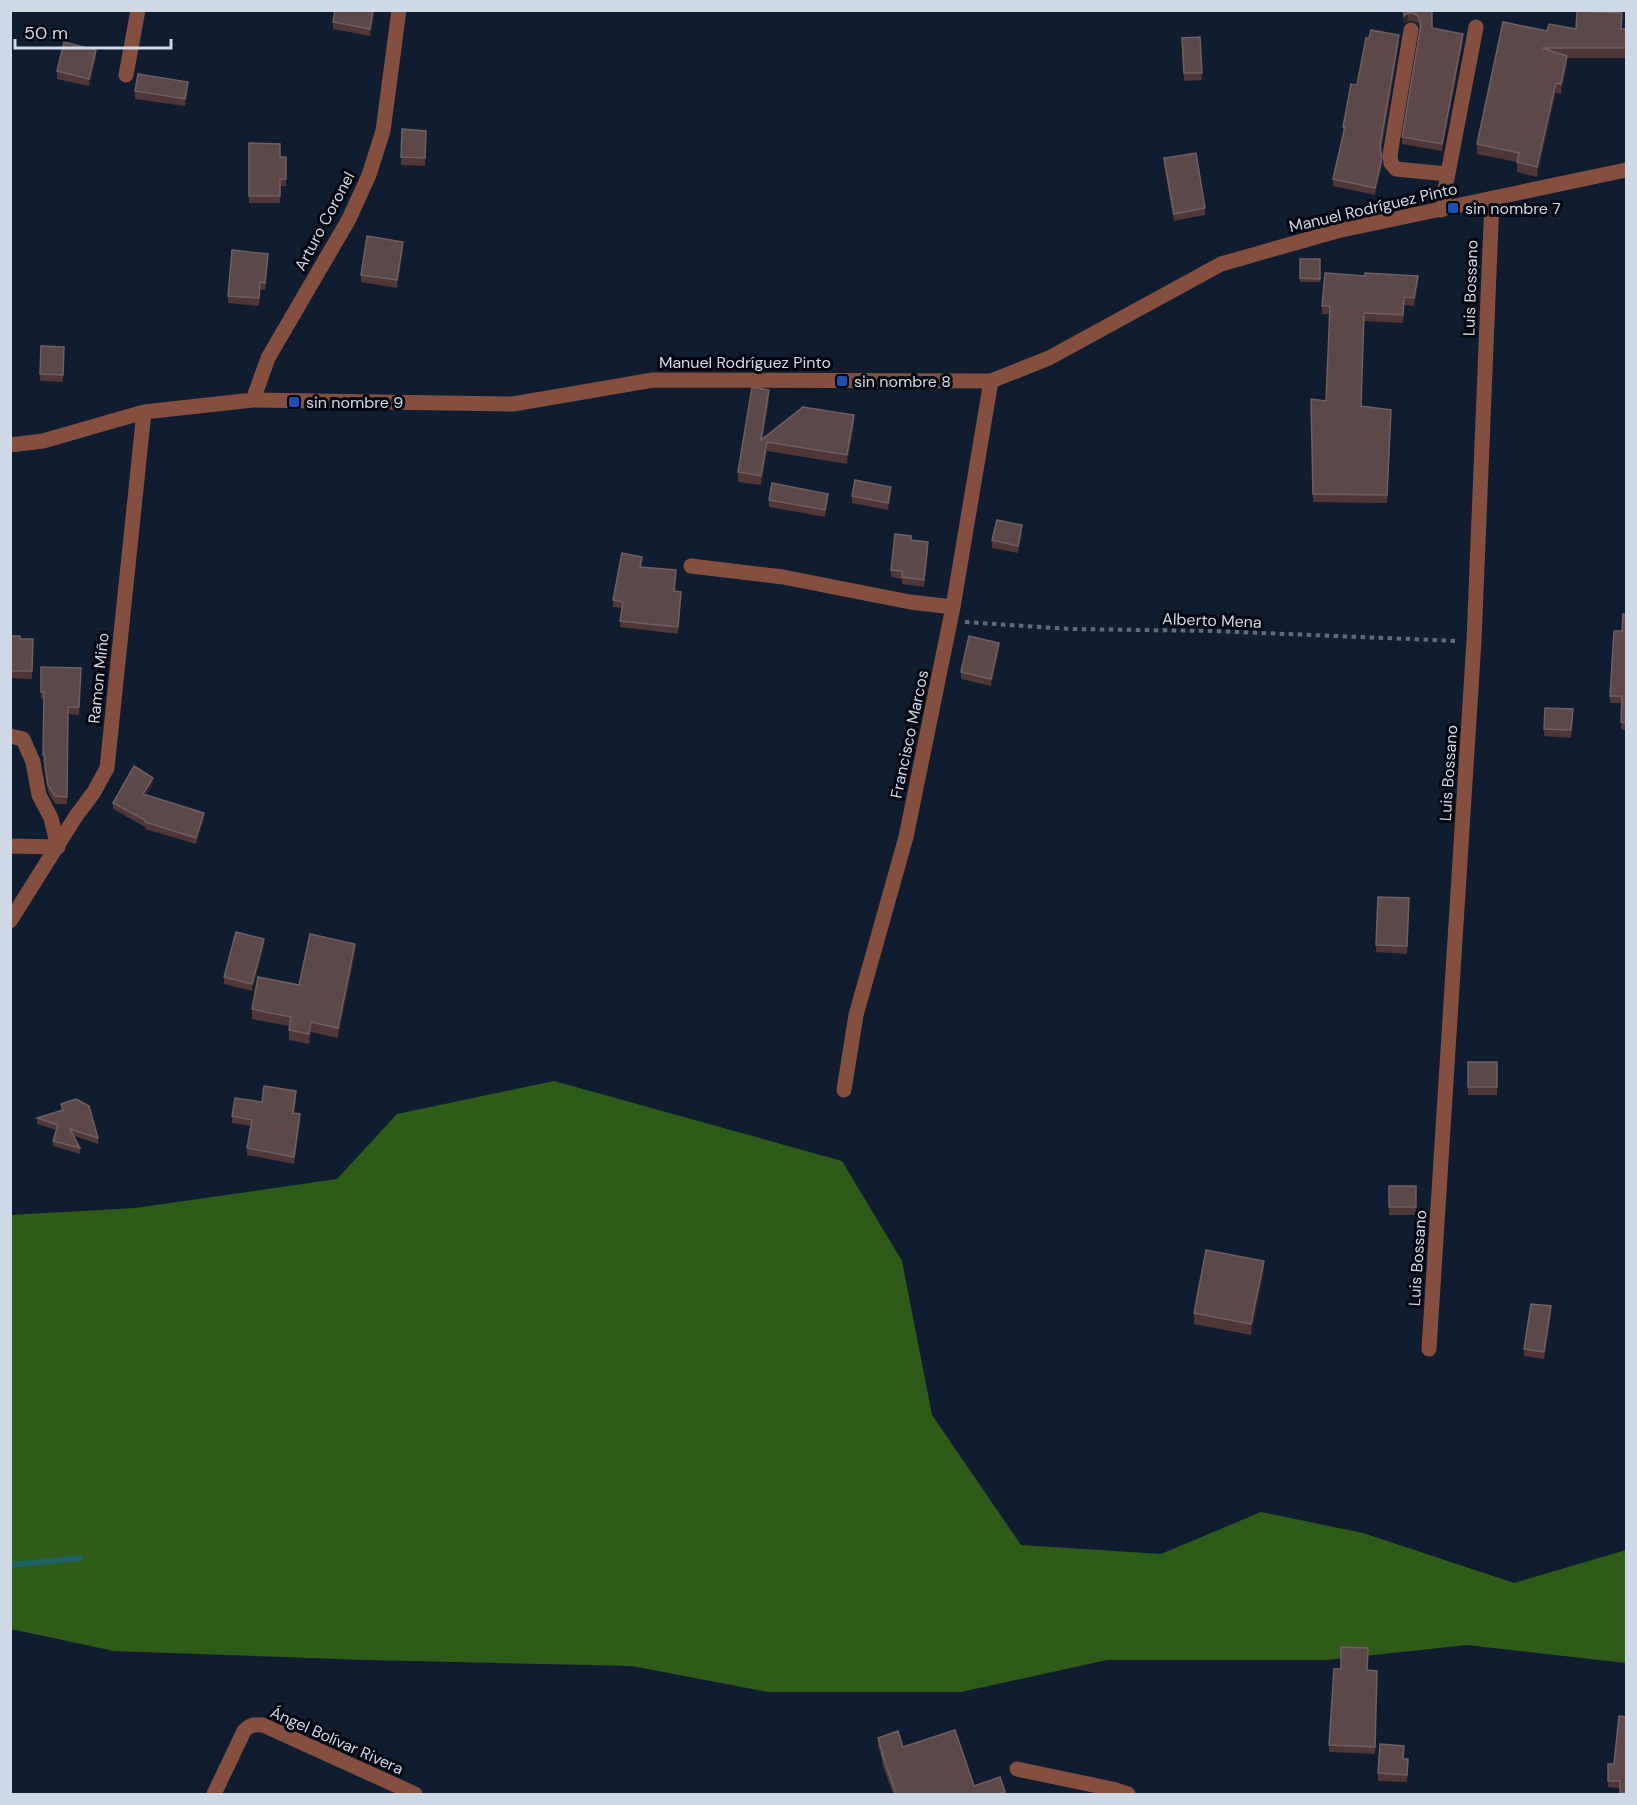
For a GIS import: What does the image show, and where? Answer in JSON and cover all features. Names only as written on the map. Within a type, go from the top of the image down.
[{"type":"street","points":[[126,75],[138,10]]},
{"type":"street","name":"Arturo Coronel","points":[[252,400],[268,357],[349,219],[369,175],[383,130],[399,10]]},
{"type":"street","points":[[1442,210],[1476,27]]},
{"type":"street","points":[[1411,30],[1390,155],[1391,163],[1396,169],[1447,174]]},
{"type":"street","name":"Manuel Rodríguez Pinto","points":[[10,445],[43,441],[144,412],[252,400],[513,404],[653,380],[991,381],[1048,358],[1221,264],[1337,231],[1626,170]]},
{"type":"street","name":"Luis Bossano","points":[[1429,1349],[1474,641],[1492,199]]},
{"type":"street","name":"Francisco Marcos","points":[[844,1090],[856,1015],[906,837],[951,614],[991,381]]},
{"type":"street","name":"Ramon Miño","points":[[10,921],[76,816],[94,792],[107,768],[144,412]]},
{"type":"street","points":[[690,566],[783,577],[910,602],[951,614]]},
{"type":"street","points":[[10,736],[23,739],[33,762],[39,795],[51,818],[58,847],[10,846]]},
{"type":"street","name":"Ángel Bolívar Rivera","points":[[214,1794],[244,1731],[248,1726],[255,1724],[262,1725],[414,1794]]},
{"type":"street","points":[[1017,1769],[1128,1794]]},
{"type":"path","name":"Alberto Mena","points":[[951,614],[1070,629],[1214,631],[1474,641]]},
{"type":"green space","points":[[554,1081],[842,1161],[902,1261],[932,1415],[1021,1545],[1161,1554],[1261,1512],[1363,1533],[1514,1583],[1626,1550],[1626,1663],[1467,1645],[1327,1660],[1107,1660],[961,1692],[768,1692],[632,1666],[114,1651],[11,1629],[11,1215],[135,1208],[337,1179],[397,1114]]},
{"type":"building","points":[[335,10],[373,10],[370,29],[333,22]]},
{"type":"building","points":[[1404,10],[1432,10],[1432,28],[1463,34],[1442,144],[1402,137],[1421,24],[1418,16],[1413,13],[1404,16]]},
{"type":"building","points":[[1577,11],[1622,13],[1621,29],[1626,29],[1626,48],[1542,48],[1567,56],[1561,84],[1556,83],[1537,167],[1517,162],[1519,153],[1477,144],[1503,22],[1547,31],[1549,24],[1576,29]]},
{"type":"building","points":[[1371,30],[1399,35],[1380,146],[1382,158],[1375,188],[1333,179],[1345,127],[1343,127],[1351,84],[1357,85],[1366,38],[1369,38]]},
{"type":"building","points":[[1200,37],[1202,73],[1184,73],[1182,38]]},
{"type":"building","points":[[64,42],[96,50],[89,79],[57,71]]},
{"type":"building","points":[[138,74],[188,82],[185,99],[135,91]]},
{"type":"building","points":[[402,129],[426,131],[425,158],[401,157]]},
{"type":"building","points":[[249,143],[280,144],[280,157],[286,157],[286,179],[280,179],[280,196],[249,196]]},
{"type":"building","points":[[1196,153],[1205,208],[1174,214],[1164,158]]},
{"type":"building","points":[[367,236],[403,242],[397,280],[361,275]]},
{"type":"building","points":[[232,250],[268,254],[265,283],[260,282],[259,298],[228,296]]},
{"type":"building","points":[[1300,259],[1320,259],[1320,279],[1300,278]]},
{"type":"building","points":[[1325,273],[1418,276],[1414,298],[1404,297],[1403,315],[1364,313],[1361,406],[1391,410],[1387,495],[1313,494],[1311,399],[1326,401],[1330,306],[1322,306]]},
{"type":"building","points":[[41,346],[64,347],[63,375],[40,374]]},
{"type":"building","points":[[752,387],[769,390],[761,440],[803,407],[854,415],[847,455],[767,442],[761,476],[738,472]]},
{"type":"building","points":[[855,480],[891,487],[888,503],[852,496]]},
{"type":"building","points":[[772,483],[828,494],[825,510],[769,500]]},
{"type":"building","points":[[997,520],[1022,525],[1018,546],[992,540]]},
{"type":"building","points":[[895,534],[911,536],[911,540],[928,542],[924,580],[902,577],[902,571],[891,570]]},
{"type":"building","points":[[622,553],[642,557],[640,567],[676,570],[674,591],[681,592],[678,627],[620,621],[623,602],[613,600]]},
{"type":"building","points":[[1623,614],[1626,615],[1626,722],[1621,722],[1622,696],[1610,696],[1614,631],[1622,631]]},
{"type":"building","points":[[10,636],[33,639],[32,671],[10,671]]},
{"type":"building","points":[[969,636],[999,643],[991,679],[961,672]]},
{"type":"building","points":[[41,667],[81,668],[79,707],[68,707],[67,797],[55,796],[48,785],[45,756],[43,755],[44,692],[41,692]]},
{"type":"building","points":[[1545,708],[1573,709],[1571,730],[1544,729]]},
{"type":"building","points":[[134,766],[153,778],[143,794],[204,813],[196,838],[145,822],[113,803]]},
{"type":"building","points":[[1378,897],[1409,898],[1407,946],[1376,945]]},
{"type":"building","points":[[236,932],[264,939],[252,984],[224,977]]},
{"type":"building","points":[[310,934],[355,944],[338,1028],[311,1022],[309,1034],[289,1030],[291,1017],[252,1009],[258,977],[299,985]]},
{"type":"building","points":[[1468,1062],[1497,1062],[1497,1087],[1468,1087]]},
{"type":"building","points":[[264,1086],[296,1091],[293,1113],[300,1114],[294,1157],[247,1148],[252,1120],[232,1116],[235,1098],[262,1102]]},
{"type":"building","points":[[76,1099],[89,1106],[98,1138],[70,1129],[80,1148],[53,1141],[58,1125],[37,1118],[63,1110],[61,1104]]},
{"type":"building","points":[[1389,1186],[1416,1186],[1416,1207],[1389,1207]]},
{"type":"building","points":[[1206,1250],[1264,1261],[1251,1324],[1194,1313]]},
{"type":"building","points":[[1531,1304],[1551,1306],[1544,1352],[1524,1349]]},
{"type":"building","points":[[1341,1647],[1368,1648],[1367,1670],[1377,1671],[1375,1747],[1329,1745],[1334,1669],[1341,1669]]},
{"type":"building","points":[[1619,1716],[1626,1717],[1626,1793],[1620,1793],[1620,1781],[1608,1781],[1608,1764],[1614,1764]]},
{"type":"building","points":[[955,1730],[974,1786],[1000,1777],[1005,1792],[998,1794],[896,1794],[878,1738],[898,1731],[903,1747]]},
{"type":"building","points":[[1380,1744],[1404,1746],[1403,1759],[1408,1759],[1407,1775],[1378,1773]]},
{"type":"waterway","points":[[10,1565],[80,1558]]},
{"type":"place","name":"sin nombre 7","points":[[1453,208]]},
{"type":"place","name":"sin nombre 8","points":[[842,381]]},
{"type":"place","name":"sin nombre 9","points":[[294,402]]}]
